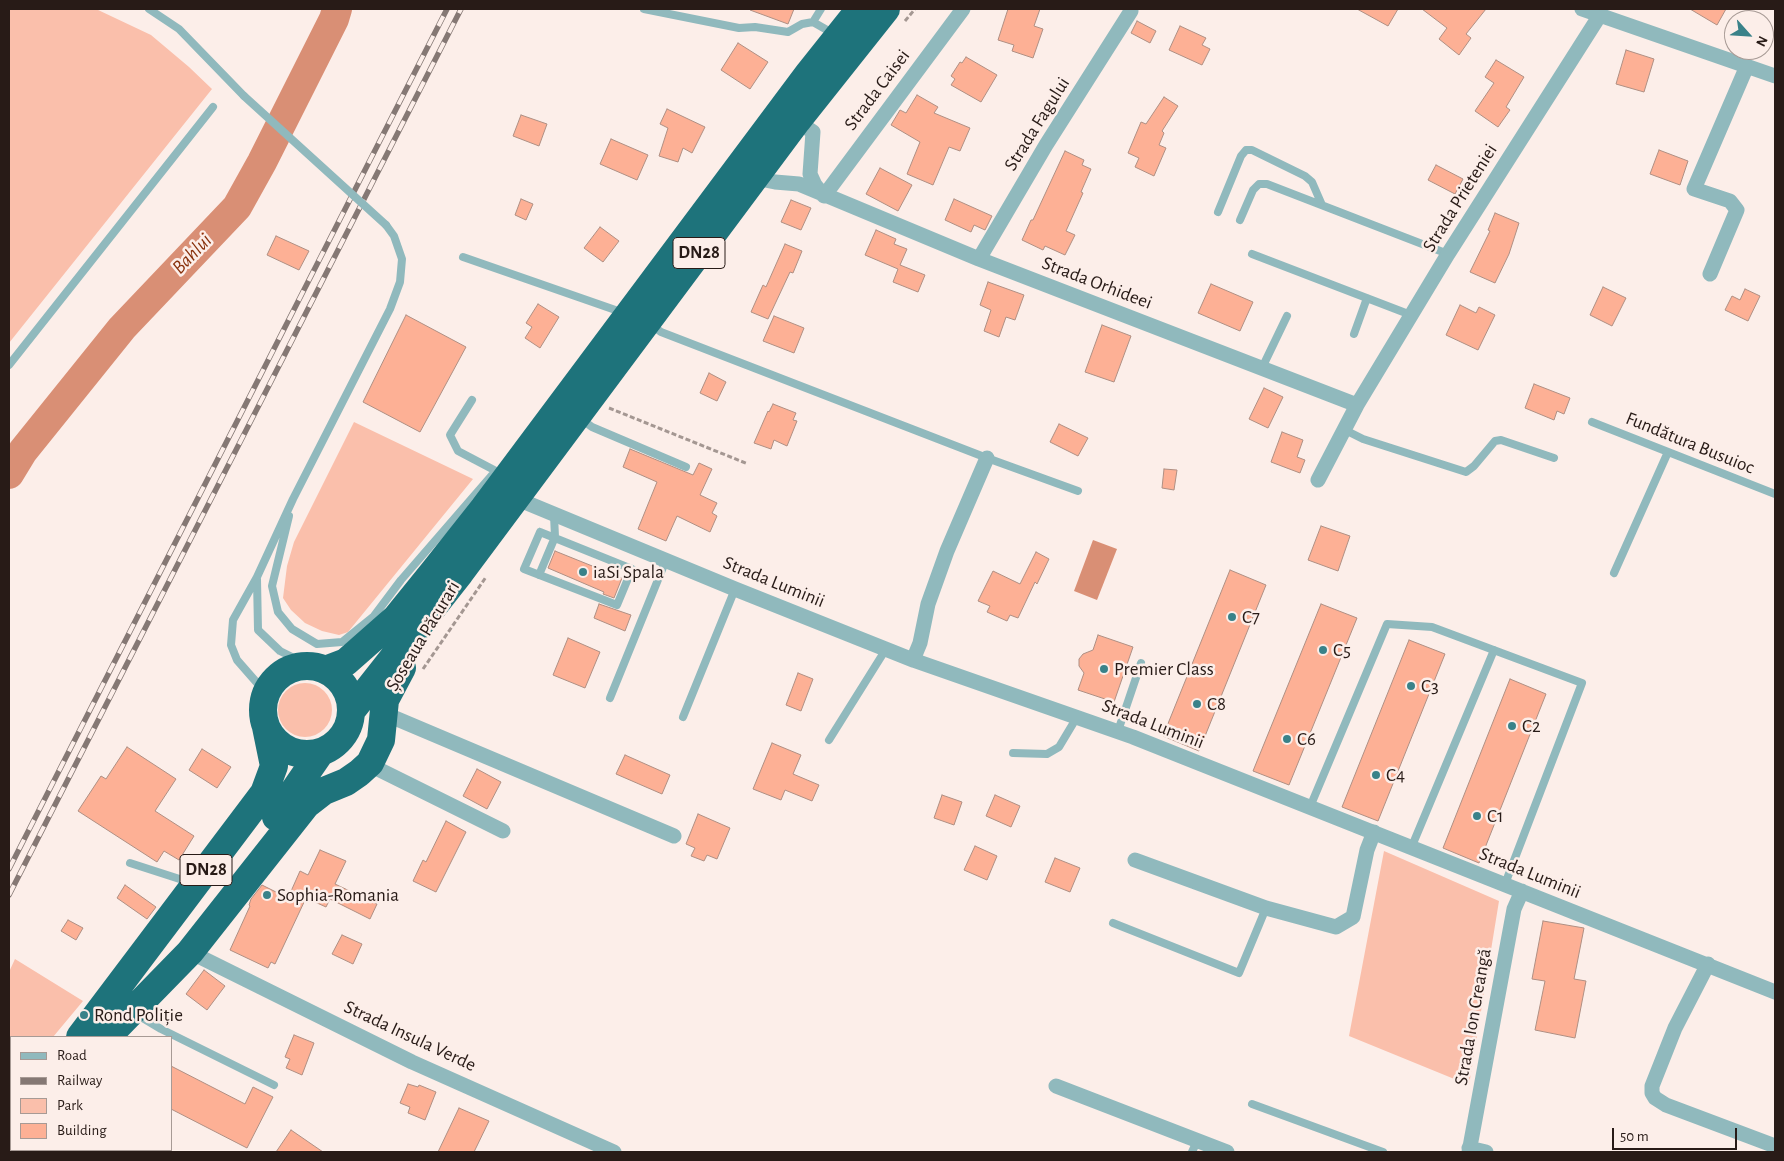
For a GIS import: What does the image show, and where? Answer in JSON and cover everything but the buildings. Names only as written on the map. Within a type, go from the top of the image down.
[{"type":"highway","name":"DN28","points":[[107,1036],[279,814],[320,753],[339,741],[346,732],[352,710],[460,573],[515,498],[574,409],[837,36],[860,9]]},
{"type":"highway","name":"DN28","points":[[81,1036],[264,793],[274,766],[263,711],[265,696],[272,683],[282,673],[295,667],[317,668],[346,662],[396,618],[484,508],[574,409],[638,319],[755,178],[886,9]]},
{"type":"highway","name":"Șoseaua Păcurari","points":[[107,1036],[190,952],[306,805],[324,791],[346,782],[370,763],[381,740],[385,700],[393,683],[447,602],[460,573]]},
{"type":"highway","points":[[317,668],[337,678],[346,689],[352,710]]},
{"type":"highway","points":[[266,727],[275,740],[288,750],[304,754],[320,753]]},
{"type":"street","name":"Strada Caisei","points":[[824,196],[963,9]]},
{"type":"street","points":[[1582,9],[1775,76]]},
{"type":"street","name":"Strada Fagului","points":[[979,259],[1046,145],[1130,12]]},
{"type":"street","name":"Strada Prieteniei","points":[[1318,480],[1357,405],[1411,315],[1600,15]]},
{"type":"street","points":[[1710,274],[1737,210],[1730,201],[1694,189],[1747,66]]},
{"type":"street","points":[[798,121],[813,132],[810,174],[815,185],[824,196]]},
{"type":"street","name":"Strada Orhideei","points":[[755,178],[799,184],[979,259],[1357,405]]},
{"type":"street","points":[[913,660],[920,644],[928,604],[947,551],[987,458]]},
{"type":"street","name":"Strada Luminii","points":[[515,498],[913,660],[1118,732],[1412,846],[1775,992]]},
{"type":"street","points":[[383,713],[674,836]]},
{"type":"street","points":[[370,763],[380,770],[503,831]]},
{"type":"street","points":[[1135,860],[1266,908],[1336,927],[1353,917],[1367,850],[1374,832]]},
{"type":"street","name":"Strada Ion Creangă","points":[[1469,1150],[1514,909],[1522,891]]},
{"type":"street","name":"Strada Insula Verde","points":[[190,952],[412,1062],[591,1147],[614,1152]]},
{"type":"street","points":[[1708,964],[1675,1028],[1652,1086],[1652,1093],[1654,1098],[1666,1105],[1775,1146]]},
{"type":"street","points":[[1056,1086],[1194,1147],[1227,1152]]},
{"type":"street","points":[[1469,1150],[1486,1152]]},
{"type":"lane","points":[[149,9],[179,29],[244,96],[386,225],[394,236],[402,259],[400,282],[390,309],[233,620],[231,645],[237,660],[265,696]]},
{"type":"lane","points":[[644,9],[739,28],[755,27],[788,32],[802,24],[812,22],[837,36]]},
{"type":"lane","points":[[812,22],[821,9]]},
{"type":"lane","points":[[9,365],[213,107]]},
{"type":"lane","points":[[1218,212],[1241,156],[1246,150],[1252,150],[1305,176],[1312,182],[1322,205]]},
{"type":"lane","points":[[1240,220],[1253,190],[1259,184],[1267,184],[1448,254]]},
{"type":"lane","points":[[1252,254],[1411,315]]},
{"type":"lane","points":[[463,257],[638,319],[661,332],[1078,492]]},
{"type":"lane","points":[[1354,334],[1367,298]]},
{"type":"lane","points":[[1262,368],[1286,316]]},
{"type":"lane","points":[[472,400],[450,435],[458,451],[496,471]]},
{"type":"lane","points":[[515,452],[574,409],[592,427],[686,467]]},
{"type":"lane","name":"Fundătura Busuioc","points":[[1592,422],[1775,494]]},
{"type":"lane","points":[[1345,430],[1363,438],[1466,472],[1474,466],[1495,441],[1501,440],[1554,458]]},
{"type":"lane","points":[[1614,573],[1668,452]]},
{"type":"lane","points":[[293,499],[272,586],[278,612],[292,629],[317,644],[342,642],[374,616],[401,580],[502,465]]},
{"type":"lane","points":[[539,575],[555,538],[554,515]]},
{"type":"lane","points":[[540,532],[555,538],[632,569],[617,606],[524,569],[540,532]]},
{"type":"lane","points":[[610,698],[666,560]]},
{"type":"lane","points":[[256,577],[258,630],[280,651],[317,668]]},
{"type":"lane","points":[[684,717],[735,589]]},
{"type":"lane","points":[[1310,807],[1387,624],[1432,627],[1582,683],[1505,884]]},
{"type":"lane","points":[[829,740],[886,649]]},
{"type":"lane","points":[[1412,846],[1494,650]]},
{"type":"lane","points":[[1118,732],[1141,663]]},
{"type":"lane","points":[[1013,753],[1047,754],[1059,747],[1077,717]]},
{"type":"lane","points":[[130,863],[196,884]]},
{"type":"lane","points":[[1112,923],[1239,973],[1266,908]]},
{"type":"lane","points":[[132,1012],[161,1030],[274,1085]]},
{"type":"lane","points":[[1252,1104],[1384,1152]]},
{"type":"path","points":[[574,409],[606,406],[748,464]]},
{"type":"green space","points":[[9,9],[96,9],[151,35],[212,89],[9,343]]},
{"type":"green space","points":[[354,422],[473,479],[348,632],[339,635],[322,631],[305,623],[291,610],[283,598],[287,566],[294,542]]},
{"type":"green space","points":[[305,683],[315,685],[324,691],[330,700],[332,710],[330,720],[324,729],[315,735],[305,737],[295,735],[286,729],[280,720],[278,710],[280,700],[286,691],[295,685]]},
{"type":"green space","points":[[1384,851],[1499,901],[1469,1085],[1349,1036]]},
{"type":"green space","points":[[15,959],[83,1001],[54,1036],[10,1036],[10,1063],[9,1062],[9,972]]},
{"type":"shaded area","points":[[1093,540],[1117,549],[1097,600],[1074,591]]},
{"type":"waterway","name":"Bahlui","points":[[9,474],[23,451],[122,328],[237,207],[262,162],[334,19],[337,9]]},
{"type":"railway","points":[[9,869],[447,9]]},
{"type":"railway","points":[[9,895],[461,9]]},
{"type":"place","name":"iaSi Spala","points":[[583,572]]},
{"type":"place","name":"C7","points":[[1232,617]]},
{"type":"place","name":"C5","points":[[1323,650]]},
{"type":"place","name":"Premier Class","points":[[1104,669]]},
{"type":"place","name":"C3","points":[[1411,686]]},
{"type":"place","name":"C8","points":[[1197,704]]},
{"type":"place","name":"C2","points":[[1512,726]]},
{"type":"place","name":"C6","points":[[1287,739]]},
{"type":"place","name":"C4","points":[[1376,775]]},
{"type":"place","name":"C1","points":[[1477,816]]},
{"type":"place","name":"Sophia-Romania","points":[[267,895]]},
{"type":"place","name":"Rond Poliție","points":[[84,1015]]}]
